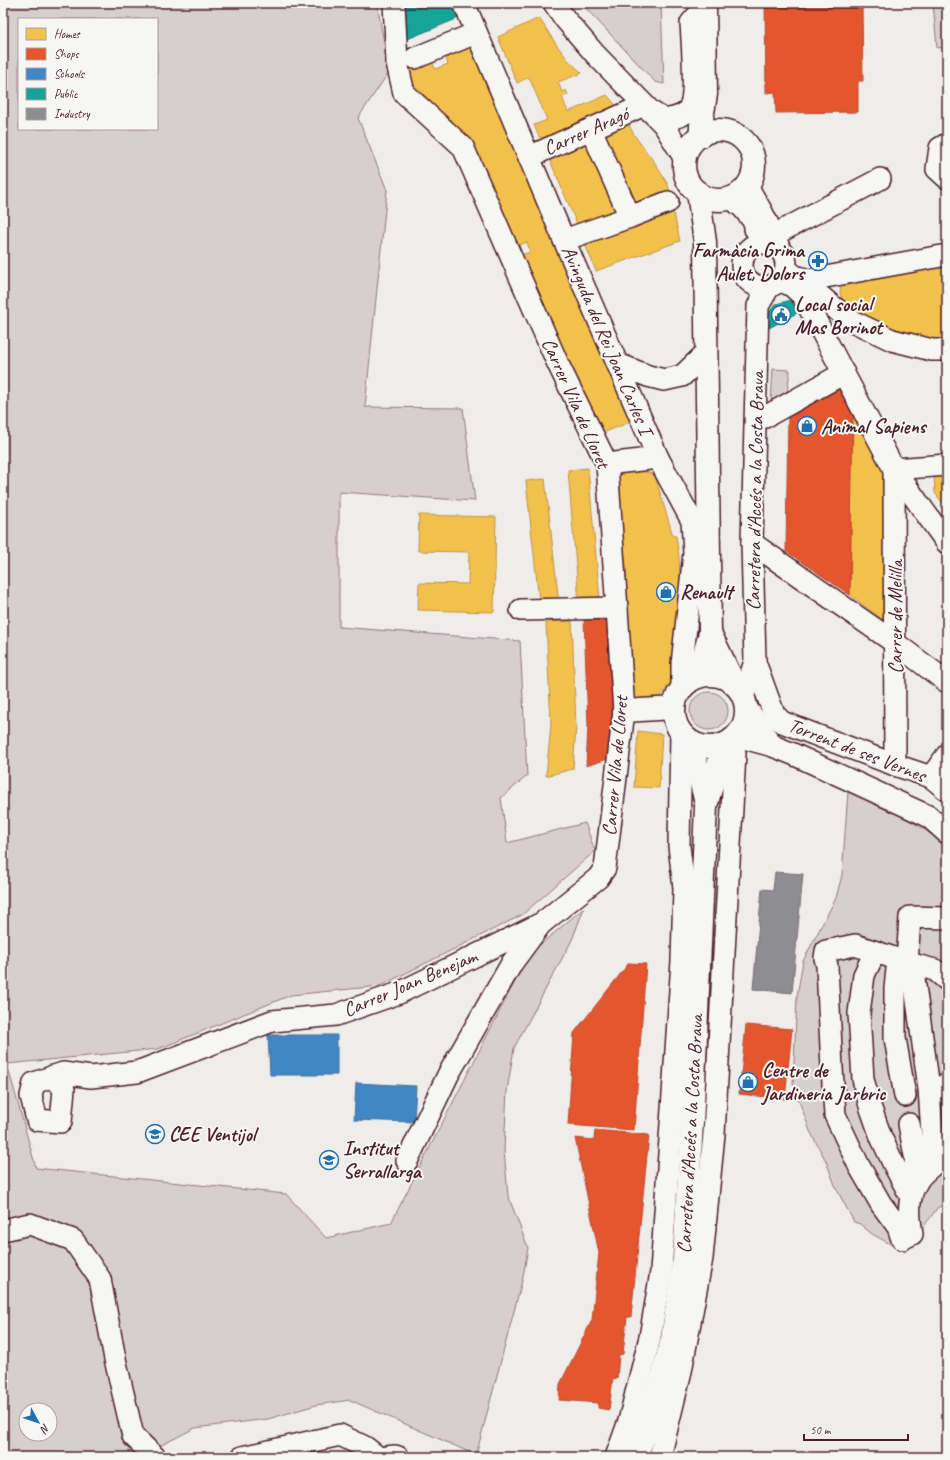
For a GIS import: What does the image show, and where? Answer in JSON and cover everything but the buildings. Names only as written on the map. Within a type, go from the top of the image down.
[{"type":"main road","points":[[698,138],[706,94],[705,5]]},
{"type":"main road","points":[[706,94],[726,131]]},
{"type":"main road","points":[[705,242],[734,194],[753,171],[752,154],[744,140],[737,135],[726,131],[711,132],[698,138],[690,147],[685,159],[687,177],[691,186],[698,192],[710,198],[734,194]]},
{"type":"main road","points":[[698,192],[705,242],[710,633],[690,682],[676,697],[674,708],[676,723],[686,738],[703,746],[712,747],[730,740],[742,728],[745,720],[742,696],[710,633]]},
{"type":"main road","points":[[690,682],[708,674],[719,676],[726,678],[742,696]]},
{"type":"main road","points":[[624,711],[674,708]]},
{"type":"main road","name":"Carretera d'Accés a la Costa Brava","points":[[686,738],[706,806]]},
{"type":"main road","name":"Carretera d'Accés a la Costa Brava","points":[[636,1457],[651,1417],[672,1339],[684,1259],[693,1105],[706,806],[719,762],[730,740]]},
{"type":"street","name":"Carrer Vila de Lloret","points":[[394,3],[397,64],[404,93],[463,147],[558,364],[607,464],[624,711],[605,868]]},
{"type":"street","name":"Avinguda del Rei Joan Carles I","points":[[464,3],[658,458],[692,521],[694,553],[682,664],[690,682]]},
{"type":"street","points":[[554,3],[565,19],[595,54],[653,114],[685,159]]},
{"type":"street","points":[[653,114],[665,120],[678,117],[688,110],[693,95],[691,23],[705,5]]},
{"type":"street","points":[[415,58],[476,33]]},
{"type":"street","points":[[653,114],[698,138]]},
{"type":"street","name":"Carrer Aragó","points":[[529,157],[591,129],[653,114]]},
{"type":"street","points":[[591,129],[630,217]]},
{"type":"street","points":[[942,174],[940,148],[947,144]]},
{"type":"street","points":[[880,179],[769,242],[746,251],[742,264],[745,277],[756,286],[782,281],[795,276],[809,280],[947,256]]},
{"type":"street","points":[[734,194],[755,223],[755,236],[769,242],[786,258],[782,281]]},
{"type":"street","points":[[564,240],[668,202]]},
{"type":"street","points":[[782,281],[818,294],[848,320],[892,340],[932,350],[947,350]]},
{"type":"street","points":[[782,281],[803,296],[836,378],[894,469],[947,543]]},
{"type":"street","name":"Carretera d'Accés a la Costa Brava","points":[[742,696],[755,662],[752,543],[758,306],[782,281]]},
{"type":"street","points":[[618,364],[648,376],[664,380],[682,376],[706,353]]},
{"type":"street","points":[[765,417],[836,378]]},
{"type":"street","points":[[607,464],[658,458]]},
{"type":"street","points":[[894,469],[947,465]]},
{"type":"street","name":"Carrer de Melilla","points":[[894,469],[895,765]]},
{"type":"street","points":[[752,543],[895,643],[947,682]]},
{"type":"street","points":[[520,610],[617,608]]},
{"type":"street","name":"Torrent de ses Vernes","points":[[755,662],[774,714],[782,722],[895,765],[939,784]]},
{"type":"street","points":[[742,696],[773,746]]},
{"type":"street","points":[[616,1457],[629,1421],[650,1337],[661,1272],[682,961],[684,888],[679,846],[686,738]]},
{"type":"street","points":[[660,1457],[682,1371],[702,1258],[715,1110],[735,762],[735,754],[730,740],[773,746],[793,754],[928,816],[947,834]]},
{"type":"street","points":[[793,754],[864,754]]},
{"type":"street","points":[[939,784],[947,755]]},
{"type":"street","name":"Carrer Joan Benejam","points":[[53,1076],[63,1072],[91,1077],[137,1072],[272,1021],[336,1015],[399,993],[542,923],[598,878],[605,868]]},
{"type":"street","points":[[905,1096],[895,1038],[895,989],[906,962],[910,917],[947,918]]},
{"type":"street","points":[[407,1161],[448,1075],[512,963],[542,923]]},
{"type":"street","points":[[909,1124],[915,1156],[914,1189],[909,1214],[912,1234],[902,1239],[898,1227],[881,1204],[859,1166],[835,1115],[828,966],[825,958],[826,951],[855,945],[935,970],[947,980]]},
{"type":"street","points":[[875,952],[864,975],[858,1013],[863,1079],[870,1106],[881,1137],[894,1165],[914,1189]]},
{"type":"street","points":[[906,962],[938,1087],[934,1164],[914,1189]]},
{"type":"street","points":[[670,1145],[683,1118],[693,1105]]},
{"type":"street","points":[[690,1154],[703,1128],[715,1110]]},
{"type":"street","points":[[3,1230],[30,1224],[73,1240],[100,1279],[115,1359],[133,1436],[155,1457]]},
{"type":"street","points":[[242,1457],[340,1435],[365,1447],[378,1457]]},
{"type":"street","points":[[386,1457],[398,1457]]},
{"type":"shaded area","points":[[3,3],[377,3],[389,72],[358,118],[387,190],[365,407],[463,408],[475,501],[339,492],[339,627],[520,641],[527,776],[501,798],[507,843],[585,823],[595,851],[522,915],[380,986],[291,995],[158,1049],[7,1064],[36,1168],[286,1194],[326,1238],[391,1223],[529,954],[584,908],[572,940],[514,1048],[507,1091],[504,1150],[508,1195],[528,1248],[523,1277],[476,1455],[350,1400],[316,1405],[268,1419],[195,1428],[138,1457],[3,1457]]},
{"type":"shaded area","points":[[581,3],[661,3],[664,84],[655,82]]},
{"type":"shaded area","points":[[933,3],[947,3],[947,47],[937,48]]},
{"type":"shaded area","points":[[773,369],[790,370],[787,394],[771,401]]},
{"type":"shaded area","points":[[705,692],[713,692],[723,697],[727,704],[727,718],[723,725],[713,730],[705,730],[695,725],[693,722],[690,715],[690,707],[695,697],[698,695]]},
{"type":"shaded area","points":[[848,791],[913,822],[947,848],[947,1205],[938,1207],[905,1252],[872,1234],[860,1224],[854,1222],[836,1188],[826,1161],[810,1131],[793,1084],[797,996],[803,961],[836,898],[842,875]]},
{"type":"place","name":"Farmàcia Grima Aulet, Dolors","points":[[818,261]]},
{"type":"place","name":"Local social Mas Borinot","points":[[781,315]]},
{"type":"place","name":"Animal Sapiens","points":[[807,426]]},
{"type":"place","name":"Renault","points":[[666,592]]},
{"type":"place","name":"Centre de Jardineria Jarbric","points":[[748,1082]]},
{"type":"place","name":"CEE Ventijol","points":[[155,1134]]},
{"type":"place","name":"Institut Serrallarga","points":[[329,1160]]}]
